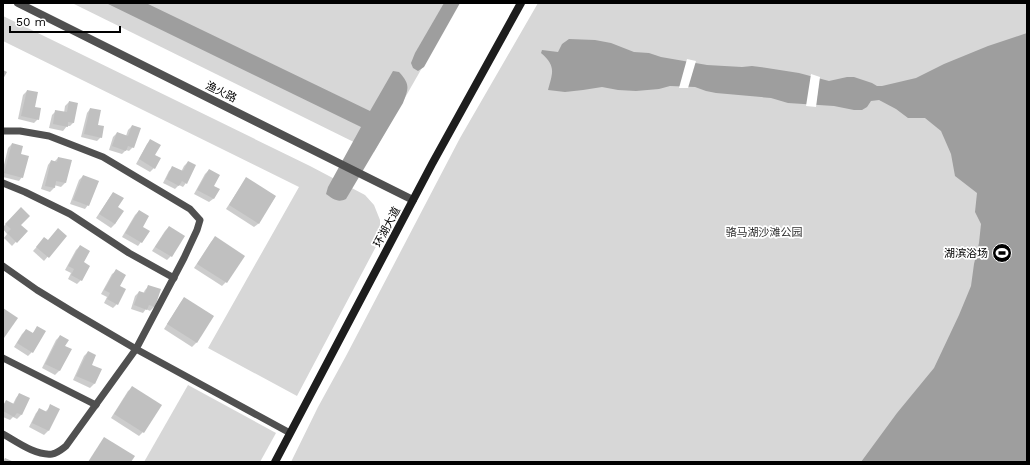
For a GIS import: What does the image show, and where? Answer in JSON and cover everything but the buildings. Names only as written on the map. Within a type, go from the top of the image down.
[{"type":"main road","name":"环湖大道","points":[[275,462],[436,157],[521,3]]},
{"type":"street","name":"渔火路","points":[[18,3],[413,200]]},
{"type":"lane","points":[[3,131],[20,131],[49,136],[103,157],[190,209],[200,220],[184,258],[136,349],[66,446],[60,451],[52,454],[32,451],[3,434]]},
{"type":"lane","points":[[3,183],[70,214],[129,253],[174,278]]},
{"type":"lane","points":[[3,266],[72,312],[136,349],[290,433]]},
{"type":"lane","points":[[3,358],[96,405]]},
{"type":"green space","points":[[72,3],[459,3],[374,152]]},
{"type":"green space","name":"骆马湖沙滩公园","points":[[538,3],[1027,3],[1027,383],[979,462],[291,462],[318,407],[460,138]]},
{"type":"green space","points":[[3,16],[310,166],[365,195],[374,205],[380,220],[380,239],[297,396],[208,348],[299,187],[3,41]]},
{"type":"green space","points":[[188,385],[276,433],[260,462],[144,462]]},
{"type":"shaded area","points":[[106,3],[146,3],[370,111],[393,71],[399,72],[407,83],[406,94],[403,103],[346,199],[340,201],[336,200],[326,194],[328,187],[361,127]]},
{"type":"shaded area","points":[[444,3],[460,3],[424,67],[418,71],[413,68],[411,63],[415,53]]},
{"type":"shaded area","name":"湖滨浴场","points":[[1027,33],[1027,462],[861,462],[897,413],[934,368],[971,286],[981,224],[975,212],[977,193],[955,176],[951,154],[941,131],[925,118],[908,118],[896,109],[879,100],[871,101],[867,107],[862,110],[854,110],[834,106],[788,103],[771,98],[716,93],[695,87],[670,86],[659,89],[636,91],[602,87],[565,92],[548,90],[552,70],[549,62],[541,53],[542,50],[558,52],[562,44],[569,39],[595,40],[611,43],[634,52],[649,53],[661,57],[707,65],[742,67],[752,66],[799,73],[829,81],[854,77],[877,86],[882,86],[916,78],[944,64],[988,46]]},
{"type":"pier","points":[[687,59],[696,61],[688,88],[679,88]]},
{"type":"pier","points":[[811,74],[820,77],[816,107],[806,106]]},
{"type":"place","name":"湖滨浴场","points":[[1002,253]]}]
